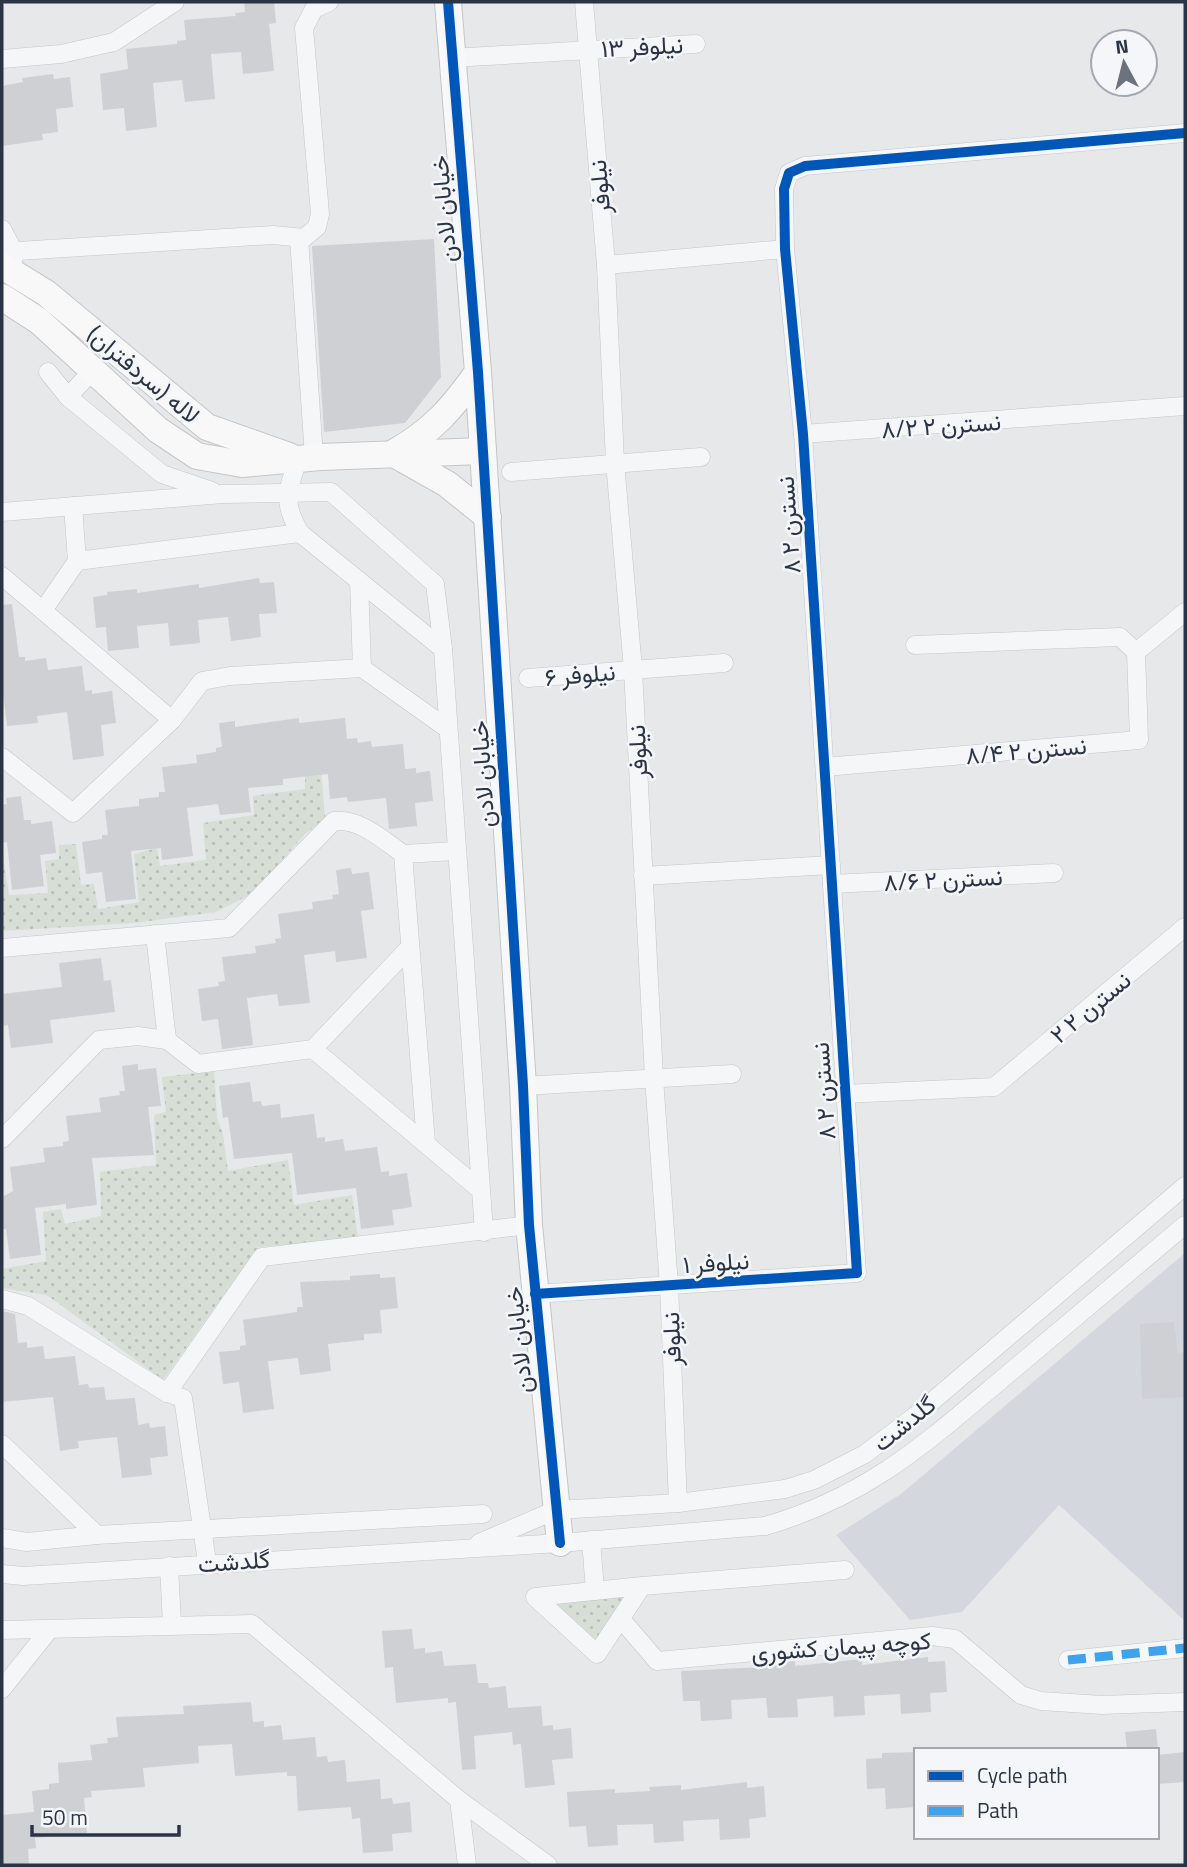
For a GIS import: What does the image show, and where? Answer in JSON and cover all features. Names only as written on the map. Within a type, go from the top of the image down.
[{"type":"street","points":[[2,59],[61,54],[114,42],[175,2]]},
{"type":"street","name":"خیابان لادن","points":[[448,2],[488,517],[529,1225],[560,1543]]},
{"type":"street","name":"نیلوفر","points":[[584,2],[606,265],[615,462],[633,669],[654,1078],[669,1286],[678,1503]]},
{"type":"street","points":[[8,260],[273,235],[302,238],[317,227],[320,214],[304,29],[316,4]]},
{"type":"street","name":"۱۳ نیلوفر","points":[[451,58],[696,44]]},
{"type":"street","name":"۸ نسترن ۲","points":[[857,1273],[803,434],[786,248],[784,189],[789,173],[805,166],[1185,134]]},
{"type":"street","points":[[2,229],[8,260],[2,297]]},
{"type":"street","points":[[302,238],[311,458],[287,494],[287,510],[300,533],[443,649]]},
{"type":"street","points":[[606,265],[786,248]]},
{"type":"street","name":"لاله (سردفتران)","points":[[8,260],[207,427],[311,458]]},
{"type":"street","name":"لاله (سردفتران)","points":[[2,297],[39,321],[158,430],[197,456],[242,464],[311,458],[483,451]]},
{"type":"street","points":[[68,397],[92,371]]},
{"type":"street","points":[[48,372],[68,397],[162,474],[223,494]]},
{"type":"street","points":[[392,454],[425,435],[445,416],[478,372]]},
{"type":"street","name":"۸/۲ نسترن ۲","points":[[803,434],[1185,406]]},
{"type":"street","points":[[392,454],[447,484],[488,517]]},
{"type":"street","points":[[512,472],[701,457]]},
{"type":"street","points":[[2,512],[223,494],[331,492],[435,584],[443,649],[478,1188],[484,1232]]},
{"type":"street","points":[[44,609],[77,561],[73,506]]},
{"type":"street","points":[[77,561],[300,533]]},
{"type":"street","points":[[2,576],[172,720]]},
{"type":"street","points":[[359,581],[362,668]]},
{"type":"street","points":[[915,645],[1120,637],[1136,652],[1185,612]]},
{"type":"street","name":"۸/۴ نسترن ۲","points":[[825,767],[1139,740],[1136,652]]},
{"type":"street","name":"۶ نیلوفر","points":[[528,678],[724,663]]},
{"type":"street","points":[[2,757],[73,813],[172,720],[202,681],[230,676],[362,668],[448,729]]},
{"type":"street","points":[[2,948],[229,928],[334,821],[347,820],[368,829],[403,854],[456,851]]},
{"type":"street","points":[[403,854],[426,1143]]},
{"type":"street","points":[[643,876],[831,865]]},
{"type":"street","name":"۸/۶ نسترن ۲","points":[[832,884],[1054,873]]},
{"type":"street","name":"۲ نسترن ۲","points":[[844,1094],[994,1087],[1185,927]]},
{"type":"street","points":[[155,934],[167,1041]]},
{"type":"street","points":[[2,1139],[99,1040],[138,1036],[167,1041],[198,1064],[313,1049],[410,947]]},
{"type":"street","points":[[313,1049],[478,1188]]},
{"type":"street","points":[[523,1086],[732,1074]]},
{"type":"street","name":"گلدشت","points":[[467,1548],[556,1510],[743,1497],[785,1489],[814,1479],[865,1454],[915,1416],[1185,1186]]},
{"type":"street","points":[[167,1393],[262,1257],[529,1225]]},
{"type":"street","name":"گلدشت","points":[[2,1574],[23,1576],[207,1562],[560,1543],[765,1526],[831,1504],[879,1477],[931,1438],[1185,1225]]},
{"type":"street","name":"۱ نیلوفر","points":[[535,1294],[857,1273]]},
{"type":"street","points":[[2,1299],[28,1306],[167,1393],[183,1398],[207,1562]]},
{"type":"street","points":[[915,1416],[931,1438]]},
{"type":"street","points":[[2,1444],[97,1535]]},
{"type":"street","points":[[2,1538],[26,1542],[202,1528],[483,1514]]},
{"type":"street","points":[[591,1540],[595,1591]]},
{"type":"street","points":[[169,1566],[172,1624]]},
{"type":"street","points":[[642,1586],[597,1654],[535,1597],[642,1586],[845,1570]]},
{"type":"street","name":"کوچه پیمان کشوری","points":[[621,1619],[657,1661],[932,1636],[955,1639],[1021,1695],[1041,1702],[1102,1705],[1185,1702]]},
{"type":"street","points":[[2,1630],[253,1624],[460,1800],[548,1865]]},
{"type":"street","points":[[2,1689],[49,1630]]},
{"type":"street","points":[[1068,1660],[1185,1648]]},
{"type":"street","points":[[460,1800],[467,1865]]},
{"type":"shaded area","points":[[320,758],[325,818],[305,834],[253,893],[216,912],[134,923],[2,931],[2,850],[9,895],[48,893],[45,861],[59,859],[59,845],[76,844],[81,885],[94,884],[98,909],[139,902],[134,854],[157,848],[160,866],[206,860],[203,823],[254,815],[253,796],[305,789],[305,761]]},
{"type":"shaded area","points":[[214,1071],[217,1118],[223,1134],[228,1171],[288,1160],[294,1205],[352,1195],[358,1238],[258,1247],[163,1380],[47,1295],[2,1288],[2,1269],[46,1261],[43,1212],[61,1209],[65,1224],[101,1216],[100,1172],[156,1165],[154,1115],[166,1112],[162,1077]]},
{"type":"shaded area","points":[[1185,1253],[1185,1621],[1059,1505],[962,1612],[910,1620],[836,1535],[901,1494]]},
{"type":"shaded area","points":[[626,1594],[596,1643],[554,1602]]},
{"type":"building","points":[[244,2],[274,2],[276,23],[269,24],[274,71],[243,74],[241,52],[211,54],[215,99],[185,102],[182,80],[153,83],[157,127],[126,131],[124,108],[103,110],[100,74],[128,69],[126,49],[177,44],[177,41],[186,40],[184,20],[236,16],[235,13],[245,12]]},
{"type":"building","points":[[53,74],[54,79],[70,77],[73,107],[56,109],[58,132],[42,134],[43,140],[2,146],[2,86],[23,82],[22,78]]},
{"type":"building","points":[[434,239],[441,377],[405,423],[324,432],[312,246]]},
{"type":"building","points":[[259,578],[260,583],[274,582],[277,613],[259,614],[261,637],[231,641],[228,617],[198,620],[200,643],[170,646],[168,623],[137,626],[139,648],[108,651],[106,627],[96,628],[93,597],[107,595],[107,592],[137,589],[137,593],[199,584],[199,588]]},
{"type":"building","points":[[12,604],[19,657],[25,657],[25,661],[46,658],[48,670],[82,666],[85,691],[92,690],[92,694],[112,691],[116,723],[101,725],[104,756],[73,760],[67,712],[37,716],[38,723],[7,726],[2,685],[2,605]]},
{"type":"building","points":[[299,718],[299,723],[345,718],[347,739],[357,738],[358,743],[371,741],[372,747],[403,744],[405,769],[416,768],[416,773],[430,771],[433,801],[415,803],[417,826],[389,829],[386,798],[348,802],[347,797],[330,799],[328,774],[283,779],[283,785],[248,788],[251,812],[220,815],[218,804],[187,808],[193,856],[162,860],[161,848],[131,851],[136,899],[106,902],[102,872],[86,874],[82,842],[102,839],[102,835],[108,835],[105,810],[139,806],[139,799],[159,797],[159,792],[165,792],[162,767],[197,763],[196,755],[216,752],[216,748],[222,747],[219,723],[235,721],[235,727]]},
{"type":"building","points":[[21,796],[24,820],[31,820],[31,824],[52,821],[56,853],[40,855],[44,886],[12,890],[7,842],[2,843],[2,805],[7,804],[6,798]]},
{"type":"building","points":[[351,868],[352,874],[369,872],[374,909],[361,911],[367,958],[336,962],[335,951],[304,955],[310,1003],[279,1006],[277,994],[247,998],[253,1045],[222,1049],[218,1019],[202,1021],[198,989],[219,986],[218,982],[225,981],[222,957],[256,953],[255,946],[276,943],[275,939],[281,938],[278,914],[313,909],[312,902],[333,899],[332,895],[339,894],[336,870]]},
{"type":"building","points":[[101,958],[104,981],[111,980],[115,1012],[50,1020],[53,1043],[11,1048],[8,1025],[2,1026],[2,994],[62,987],[59,963]]},
{"type":"building","points":[[138,1064],[138,1070],[156,1068],[161,1106],[148,1107],[154,1155],[92,1158],[97,1205],[66,1209],[66,1204],[35,1208],[41,1255],[10,1259],[6,1229],[2,1229],[2,1197],[13,1191],[10,1167],[45,1162],[43,1148],[63,1146],[63,1142],[69,1141],[66,1116],[101,1112],[99,1098],[120,1095],[119,1091],[125,1091],[122,1066]]},
{"type":"building","points":[[250,1082],[253,1102],[261,1101],[262,1106],[280,1104],[281,1118],[314,1114],[317,1138],[325,1137],[325,1142],[343,1139],[345,1151],[377,1147],[381,1172],[389,1171],[389,1176],[407,1173],[412,1207],[392,1210],[394,1225],[361,1229],[356,1188],[297,1195],[292,1153],[234,1159],[228,1117],[223,1118],[219,1086]]},
{"type":"building","points":[[380,1274],[380,1278],[395,1277],[398,1308],[380,1310],[382,1333],[364,1334],[364,1340],[328,1344],[331,1371],[300,1375],[298,1358],[268,1361],[274,1409],[243,1413],[239,1382],[223,1384],[219,1352],[240,1350],[240,1346],[246,1345],[243,1320],[297,1312],[297,1307],[303,1307],[300,1282],[350,1280],[350,1276]]},
{"type":"building","points":[[2,1311],[15,1314],[18,1343],[27,1342],[27,1348],[43,1346],[45,1359],[75,1356],[79,1385],[88,1384],[89,1388],[104,1387],[106,1400],[135,1398],[138,1425],[149,1423],[150,1428],[165,1426],[168,1456],[150,1458],[152,1475],[122,1478],[117,1437],[78,1441],[79,1448],[60,1451],[53,1397],[2,1402]]},
{"type":"building","points":[[1174,1322],[1178,1353],[1185,1352],[1185,1397],[1142,1399],[1140,1324]]},
{"type":"building","points":[[412,1629],[414,1649],[425,1648],[425,1653],[442,1651],[444,1666],[476,1664],[478,1683],[488,1683],[489,1688],[506,1686],[508,1708],[541,1706],[543,1726],[553,1725],[553,1730],[571,1728],[573,1758],[552,1760],[555,1785],[525,1788],[521,1744],[513,1745],[512,1732],[474,1736],[476,1769],[462,1770],[456,1702],[448,1703],[448,1698],[396,1703],[393,1667],[385,1668],[382,1631]]},
{"type":"building","points":[[928,1657],[928,1662],[945,1661],[947,1692],[930,1693],[931,1712],[901,1714],[900,1694],[864,1696],[865,1715],[834,1717],[833,1696],[797,1699],[798,1717],[768,1718],[766,1698],[731,1700],[732,1719],[701,1721],[700,1701],[683,1701],[681,1671],[764,1667],[763,1663],[795,1661],[795,1666],[862,1659],[862,1665]]},
{"type":"building","points":[[251,1702],[253,1722],[264,1721],[264,1727],[281,1725],[283,1740],[315,1737],[317,1757],[327,1756],[328,1762],[345,1760],[347,1782],[380,1779],[381,1799],[392,1798],[393,1804],[410,1802],[412,1832],[392,1834],[393,1851],[363,1853],[360,1818],[352,1819],[351,1807],[298,1811],[296,1776],[287,1776],[287,1772],[235,1776],[232,1744],[198,1746],[199,1763],[143,1768],[145,1787],[91,1791],[92,1797],[84,1798],[87,1833],[35,1838],[36,1848],[28,1849],[29,1865],[2,1865],[2,1815],[34,1812],[32,1791],[49,1789],[49,1784],[59,1783],[58,1763],[92,1760],[90,1745],[108,1743],[107,1738],[118,1737],[116,1717],[184,1714],[183,1706]]},
{"type":"building","points":[[1156,1729],[1158,1748],[1127,1748],[1125,1732]]},
{"type":"building","points":[[914,1752],[914,1807],[886,1809],[885,1788],[867,1789],[866,1759],[882,1758],[882,1753]]},
{"type":"building","points":[[1185,1752],[1185,1782],[1159,1784],[1159,1755]]},
{"type":"building","points":[[747,1782],[747,1788],[764,1786],[766,1817],[749,1819],[750,1838],[720,1840],[719,1819],[683,1821],[684,1841],[654,1843],[653,1824],[617,1825],[618,1845],[588,1847],[586,1826],[569,1827],[567,1792],[615,1789],[615,1793],[650,1791],[649,1787],[681,1785],[681,1790]]},
{"type":"marked path","points":[[1068,1660],[1185,1648]]},
{"type":"cycle path","points":[[448,2],[478,372],[523,1086],[529,1225],[560,1543]]},
{"type":"cycle path","points":[[535,1294],[857,1273],[803,434],[785,249],[784,189],[789,173],[805,166],[1185,133]]}]
